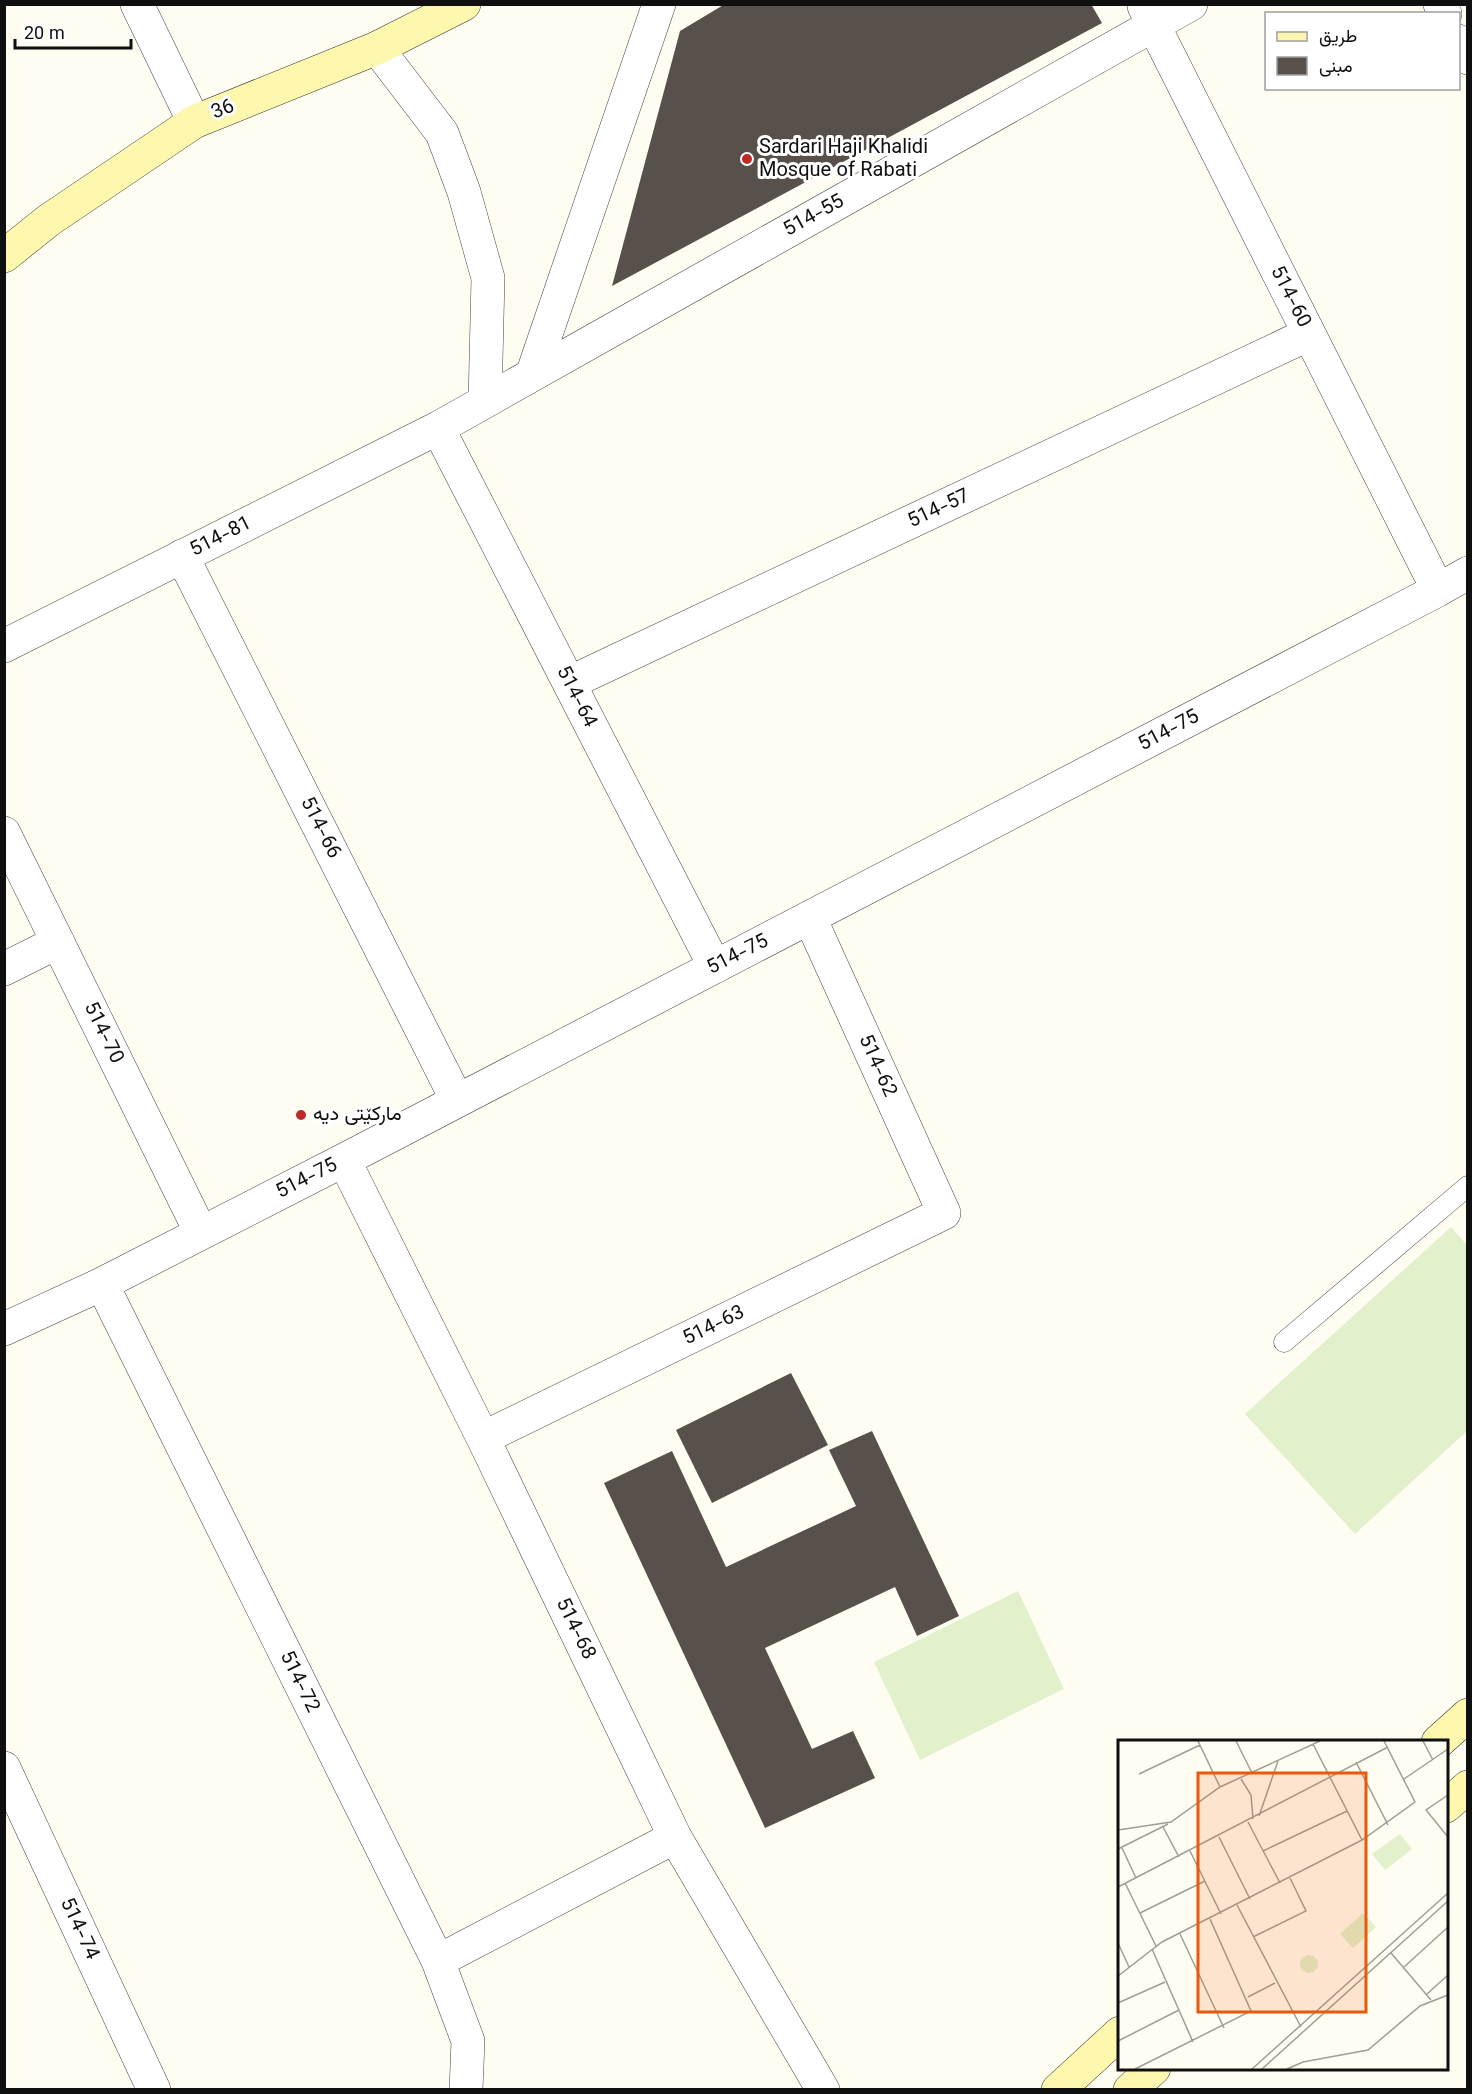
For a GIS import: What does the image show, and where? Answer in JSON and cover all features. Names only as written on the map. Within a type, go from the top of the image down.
[{"type":"street","points":[[137,4],[194,122]]},
{"type":"street","name":"36","points":[[4,256],[49,220],[194,122],[377,48],[464,4]]},
{"type":"street","points":[[532,375],[660,4]]},
{"type":"street","name":"514-55","points":[[438,428],[1148,14],[1191,4]]},
{"type":"street","name":"514-60","points":[[1148,14],[1438,590]]},
{"type":"street","points":[[377,48],[442,133],[464,192],[488,278],[485,401]]},
{"type":"street","name":"514-57","points":[[569,684],[1309,334]]},
{"type":"street","name":"514-64","points":[[438,428],[715,967]]},
{"type":"street","name":"514-81","points":[[4,646],[438,428]]},
{"type":"street","name":"514-66","points":[[182,556],[457,1100]]},
{"type":"street","name":"514-75","points":[[4,1329],[102,1284],[344,1160],[1467,573]]},
{"type":"street","name":"514-70","points":[[4,833],[201,1233]]},
{"type":"street","name":"514-62","points":[[810,918],[944,1213]]},
{"type":"street","points":[[4,969],[58,942]]},
{"type":"street","name":"514-68","points":[[344,1160],[483,1438],[675,1838],[823,2090]]},
{"type":"street","name":"514-63","points":[[483,1438],[944,1213]]},
{"type":"street","name":"514-72","points":[[102,1284],[438,1961],[468,2041],[467,2089]]},
{"type":"street","points":[[1440,1740],[1467,1715]]},
{"type":"street","name":"514-74","points":[[4,1768],[154,2090]]},
{"type":"street","points":[[1448,1804],[1467,1787]]},
{"type":"street","points":[[438,1961],[675,1838]]},
{"type":"street","points":[[1058,2090],[1118,2034]]},
{"type":"street","points":[[1130,2090],[1152,2070]]},
{"type":"lane","points":[[1284,1342],[1467,1186]]},
{"type":"green space","points":[[1451,1227],[1467,1245],[1467,1431],[1355,1534],[1245,1414]]},
{"type":"green space","points":[[1018,1591],[1064,1689],[920,1760],[874,1662]]},
{"type":"building","name":"Sardari Haji Khalidi Mosque of Rabati","points":[[725,4],[1091,4],[1102,23],[612,286],[680,31]]},
{"type":"building","points":[[791,1373],[828,1445],[712,1503],[676,1430]]},
{"type":"building","points":[[872,1431],[959,1616],[917,1636],[895,1587],[765,1648],[812,1749],[853,1731],[875,1778],[765,1828],[604,1483],[672,1451],[726,1567],[856,1506],[829,1450]]},
{"type":"place","name":"Sardari Haji Khalidi Mosque of Rabati","points":[[747,159]]},
{"type":"place","name":"مارکێتی دیە","points":[[301,1115]]}]
